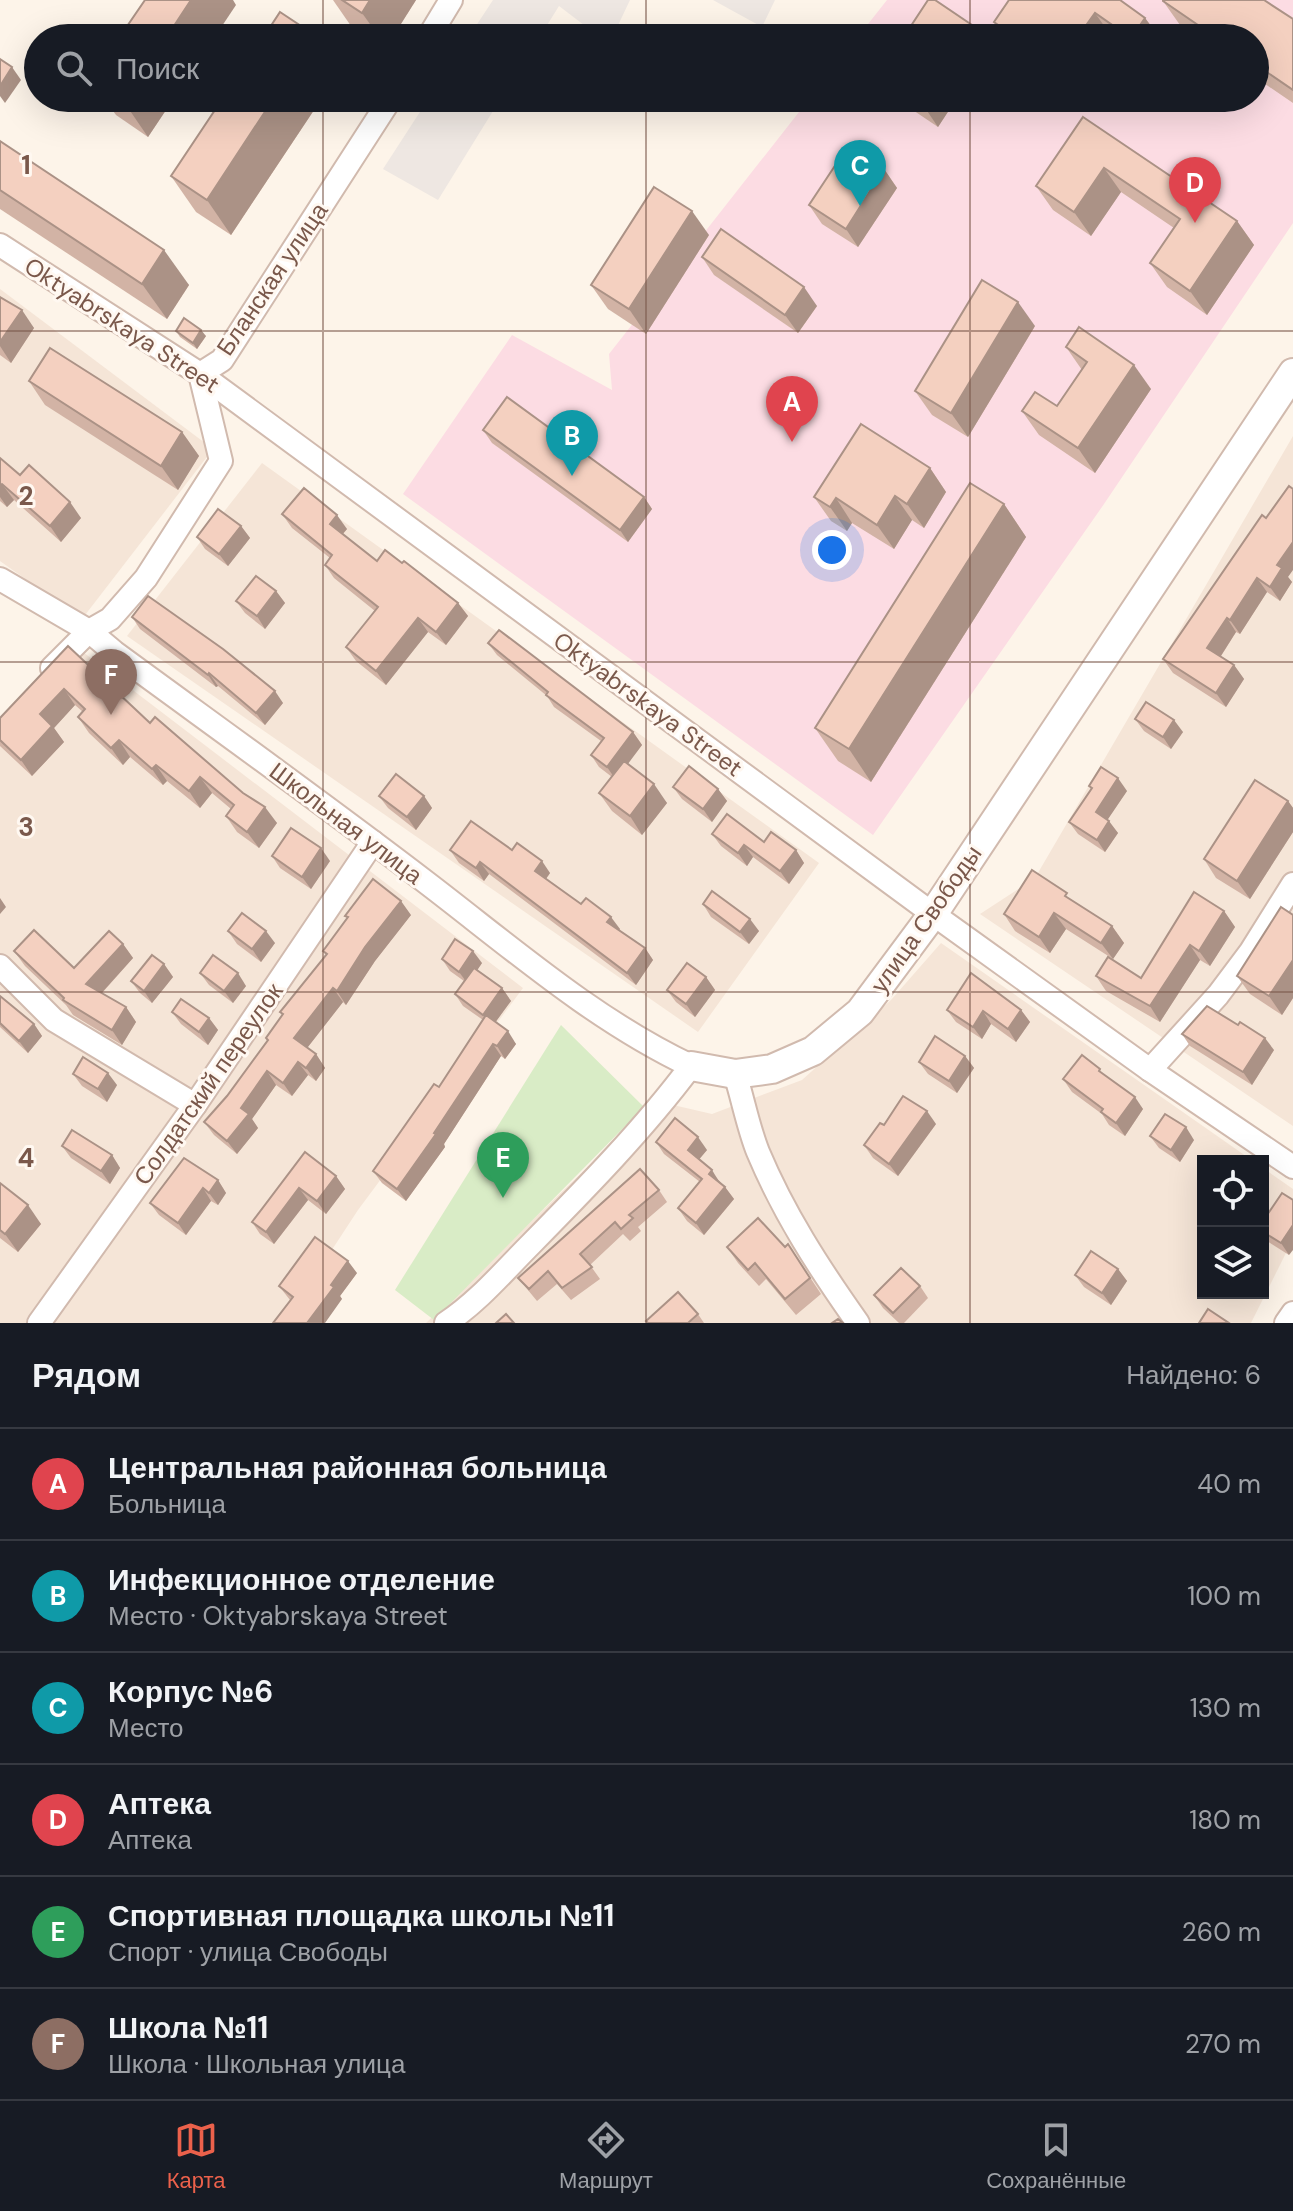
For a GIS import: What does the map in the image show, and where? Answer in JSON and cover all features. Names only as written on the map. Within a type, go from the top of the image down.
[{"type":"street","points":[[436,24],[451,0]]},
{"type":"street","name":"Бланская улица","points":[[33,687],[89,631],[110,619],[146,578],[221,461],[200,374],[222,360],[382,112]]},
{"type":"street","name":"Oktyabrskaya Street","points":[[0,245],[200,374],[933,914],[1150,1070],[1293,1167]]},
{"type":"street","name":"улица Свободы","points":[[691,1066],[735,1074],[772,1069],[813,1051],[860,1012],[933,914],[1293,373]]},
{"type":"street","name":"Школьная улица","points":[[0,579],[89,631],[600,1016],[645,1044],[691,1066]]},
{"type":"street","name":"Солдатский переулок","points":[[39,1323],[195,1105],[373,842]]},
{"type":"street","points":[[1150,1070],[1218,995],[1251,951],[1293,884]]},
{"type":"street","points":[[0,966],[54,1020],[195,1105]]},
{"type":"street","points":[[446,1323],[486,1289],[583,1191],[654,1115],[691,1066]]},
{"type":"street","points":[[735,1074],[756,1148],[782,1207],[819,1268],[858,1323]]},
{"type":"street","points":[[1286,1323],[1293,1313]]},
{"type":"shaded area","points":[[493,0],[630,0],[619,24],[583,24],[559,6],[548,24],[477,24]]},
{"type":"shaded area","points":[[713,0],[775,0],[763,24],[757,24]]},
{"type":"shaded area","points":[[887,0],[1293,0],[1293,223],[1104,504],[873,835],[403,494],[512,335],[612,390],[609,354],[799,112],[1269,112],[1269,24],[868,24]]},
{"type":"shaded area","points":[[420,112],[492,112],[438,200],[383,169]]},
{"type":"shaded area","points":[[0,289],[213,449],[82,619],[0,561]]},
{"type":"shaded area","points":[[1293,436],[1293,1126],[980,914],[1035,878]]},
{"type":"shaded area","points":[[262,463],[819,863],[698,1032],[127,636]]},
{"type":"shaded area","points":[[79,649],[523,988],[358,1210],[284,1323],[0,1323],[0,727]]},
{"type":"shaded area","points":[[941,943],[1244,1155],[1197,1155],[1197,1299],[1263,1299],[1251,1323],[426,1323],[656,1101],[712,1114],[802,1080],[891,1000]]},
{"type":"shaded area","points":[[1269,1172],[1293,1189],[1293,1239],[1269,1287]]},
{"type":"green space","points":[[561,1025],[644,1107],[434,1320],[395,1290]]},
{"type":"building","points":[[145,0],[191,0],[175,24],[129,24]]},
{"type":"building","points":[[342,0],[370,0],[362,13]]},
{"type":"building","points":[[928,0],[935,0],[971,24],[912,24]]},
{"type":"building","points":[[1009,0],[1120,0],[1145,18],[1141,24],[1111,24],[1095,13],[1087,24],[994,22]]},
{"type":"building","points":[[1264,0],[1293,19],[1293,90],[1269,74],[1269,24],[1197,24],[1163,1]]},
{"type":"building","points":[[280,12],[298,24],[272,24]]},
{"type":"building","points":[[0,59],[12,67],[0,86]]},
{"type":"building","points":[[214,112],[265,112],[207,200],[171,176]]},
{"type":"building","points":[[1083,117],[1237,221],[1190,291],[1150,263],[1180,219],[1104,168],[1074,212],[1036,186]]},
{"type":"building","points":[[0,141],[164,250],[142,284],[0,190]]},
{"type":"building","points":[[848,146],[884,169],[846,229],[809,205]]},
{"type":"building","points":[[654,187],[692,211],[629,309],[591,285]]},
{"type":"building","points":[[721,229],[804,287],[785,315],[702,257]]},
{"type":"building","points":[[982,280],[1018,302],[951,413],[915,391]]},
{"type":"building","points":[[0,297],[22,310],[0,342]]},
{"type":"building","points":[[184,318],[201,330],[193,343],[176,331]]},
{"type":"building","points":[[1079,327],[1134,365],[1078,448],[1022,411],[1035,392],[1057,406],[1087,362],[1066,347]]},
{"type":"building","points":[[50,348],[182,432],[161,466],[29,381]]},
{"type":"building","points":[[507,397],[644,497],[620,530],[483,430]]},
{"type":"building","points":[[861,424],[930,468],[907,504],[895,496],[877,525],[836,498],[830,507],[814,497]]},
{"type":"building","points":[[0,458],[20,475],[29,465],[70,502],[50,526],[2,484],[0,486]]},
{"type":"building","points":[[970,483],[1004,504],[849,749],[815,728]]},
{"type":"building","points":[[1289,486],[1293,489],[1293,542],[1277,565],[1282,568],[1270,587],[1257,578],[1230,620],[1227,618],[1207,648],[1234,665],[1216,693],[1163,659],[1262,515],[1266,518]]},
{"type":"building","points":[[304,488],[337,515],[330,524],[377,561],[385,550],[458,603],[436,632],[418,618],[376,671],[346,647],[378,607],[325,565],[332,555],[282,514]]},
{"type":"building","points":[[218,509],[241,526],[219,554],[197,537]]},
{"type":"building","points":[[256,576],[276,591],[257,616],[236,601]]},
{"type":"building","points":[[148,596],[223,649],[275,691],[256,713],[209,673],[132,617]]},
{"type":"building","points":[[499,630],[633,732],[607,767],[591,755],[604,738],[546,695],[548,692],[488,643]]},
{"type":"building","points":[[68,646],[150,723],[155,717],[243,793],[265,807],[247,832],[226,816],[234,805],[200,777],[189,791],[156,765],[152,769],[119,740],[111,748],[78,717],[85,709],[64,689],[40,714],[52,726],[21,760],[0,740],[0,718]]},
{"type":"building","points":[[1146,702],[1174,720],[1163,737],[1135,719]]},
{"type":"building","points":[[624,761],[654,784],[630,816],[599,793]]},
{"type":"building","points":[[689,766],[718,789],[703,809],[673,787]]},
{"type":"building","points":[[1101,767],[1118,778],[1096,812],[1109,821],[1097,840],[1069,822],[1092,788],[1089,786]]},
{"type":"building","points":[[396,774],[424,796],[407,817],[379,796]]},
{"type":"building","points":[[1255,780],[1288,801],[1237,881],[1204,859]]},
{"type":"building","points":[[727,814],[764,842],[771,832],[796,850],[780,871],[744,845],[738,853],[712,834]]},
{"type":"building","points":[[471,821],[512,850],[517,843],[542,861],[535,871],[581,904],[586,898],[611,917],[607,922],[645,948],[627,973],[480,862],[476,868],[450,850]]},
{"type":"building","points":[[291,828],[321,848],[302,877],[272,856]]},
{"type":"building","points":[[1032,870],[1112,926],[1101,943],[1054,913],[1039,937],[1004,914]]},
{"type":"building","points":[[373,879],[401,901],[365,947],[337,991],[333,988],[294,1038],[316,1054],[306,1068],[298,1062],[283,1083],[267,1071],[241,1108],[249,1114],[227,1141],[204,1122],[268,1040],[266,1038],[283,1014],[280,1012],[327,954],[323,951]]},
{"type":"building","points":[[712,891],[750,919],[740,932],[703,904]]},
{"type":"building","points":[[1194,892],[1224,911],[1199,951],[1190,945],[1150,1006],[1096,976],[1108,957],[1141,978]]},
{"type":"building","points":[[1281,907],[1293,915],[1293,960],[1269,996],[1237,976]]},
{"type":"building","points":[[242,913],[266,931],[252,949],[228,931]]},
{"type":"building","points":[[34,930],[74,968],[109,931],[123,944],[86,984],[126,1007],[112,1030],[63,1000],[14,951]]},
{"type":"building","points":[[455,939],[473,951],[459,972],[442,959]]},
{"type":"building","points":[[152,955],[164,964],[144,991],[131,981]]},
{"type":"building","points":[[213,955],[238,973],[224,991],[200,973]]},
{"type":"building","points":[[687,963],[706,977],[686,1004],[667,990]]},
{"type":"building","points":[[474,968],[502,988],[483,1015],[455,994]]},
{"type":"building","points":[[971,973],[1021,1010],[1008,1029],[983,1011],[973,1027],[947,1010]]},
{"type":"building","points":[[0,996],[34,1024],[19,1041],[0,1023]]},
{"type":"building","points":[[181,999],[209,1018],[199,1032],[172,1012]]},
{"type":"building","points":[[1207,1006],[1265,1038],[1243,1072],[1182,1034]]},
{"type":"building","points":[[486,1015],[508,1031],[497,1046],[493,1044],[397,1189],[373,1171],[434,1084],[439,1087]]},
{"type":"building","points":[[935,1036],[965,1056],[949,1081],[919,1062]]},
{"type":"building","points":[[1082,1055],[1135,1097],[1116,1123],[1101,1112],[1103,1109],[1063,1079]]},
{"type":"building","points":[[83,1057],[108,1073],[98,1089],[73,1074]]},
{"type":"building","points":[[903,1096],[927,1111],[889,1164],[864,1145],[880,1123],[884,1125]]},
{"type":"building","points":[[1165,1114],[1186,1127],[1171,1150],[1150,1136]]},
{"type":"building","points":[[675,1118],[698,1137],[688,1150],[712,1170],[709,1174],[725,1187],[696,1223],[678,1208],[702,1179],[656,1142]]},
{"type":"building","points":[[72,1130],[112,1155],[101,1171],[62,1146]]},
{"type":"building","points":[[305,1152],[336,1176],[317,1201],[299,1188],[266,1232],[252,1222]]},
{"type":"building","points":[[184,1158],[218,1180],[209,1193],[203,1188],[178,1223],[150,1203]]},
{"type":"building","points":[[640,1169],[659,1190],[629,1215],[633,1218],[621,1229],[615,1222],[580,1254],[592,1267],[562,1288],[548,1271],[529,1289],[518,1278]]},
{"type":"building","points":[[0,1183],[28,1205],[5,1234],[0,1230]]},
{"type":"building","points":[[1282,1193],[1293,1200],[1293,1225],[1281,1243],[1269,1236],[1269,1212]]},
{"type":"building","points":[[758,1218],[785,1247],[788,1244],[810,1278],[785,1299],[755,1263],[748,1270],[727,1247]]},
{"type":"building","points":[[315,1237],[348,1261],[331,1285],[334,1287],[307,1323],[273,1323],[293,1297],[279,1286]]},
{"type":"building","points":[[1091,1251],[1118,1269],[1102,1293],[1075,1275]]},
{"type":"building","points":[[901,1268],[920,1286],[893,1313],[874,1295]]},
{"type":"building","points":[[678,1292],[698,1314],[688,1323],[646,1321]]},
{"type":"building","points":[[1208,1309],[1229,1323],[1199,1323]]},
{"type":"building","points":[[506,1314],[514,1323],[496,1323]]},
{"type":"place","name":"Корпус №6","points":[[860,206]]},
{"type":"place","name":"Аптека","points":[[1195,223]]},
{"type":"place","name":"Центральная районная больница","points":[[792,442]]},
{"type":"place","name":"Инфекционное отделение","points":[[572,476]]},
{"type":"place","name":"Школа №11","points":[[111,715]]},
{"type":"place","name":"Спортивная площадка школы №11","points":[[503,1198]]}]
